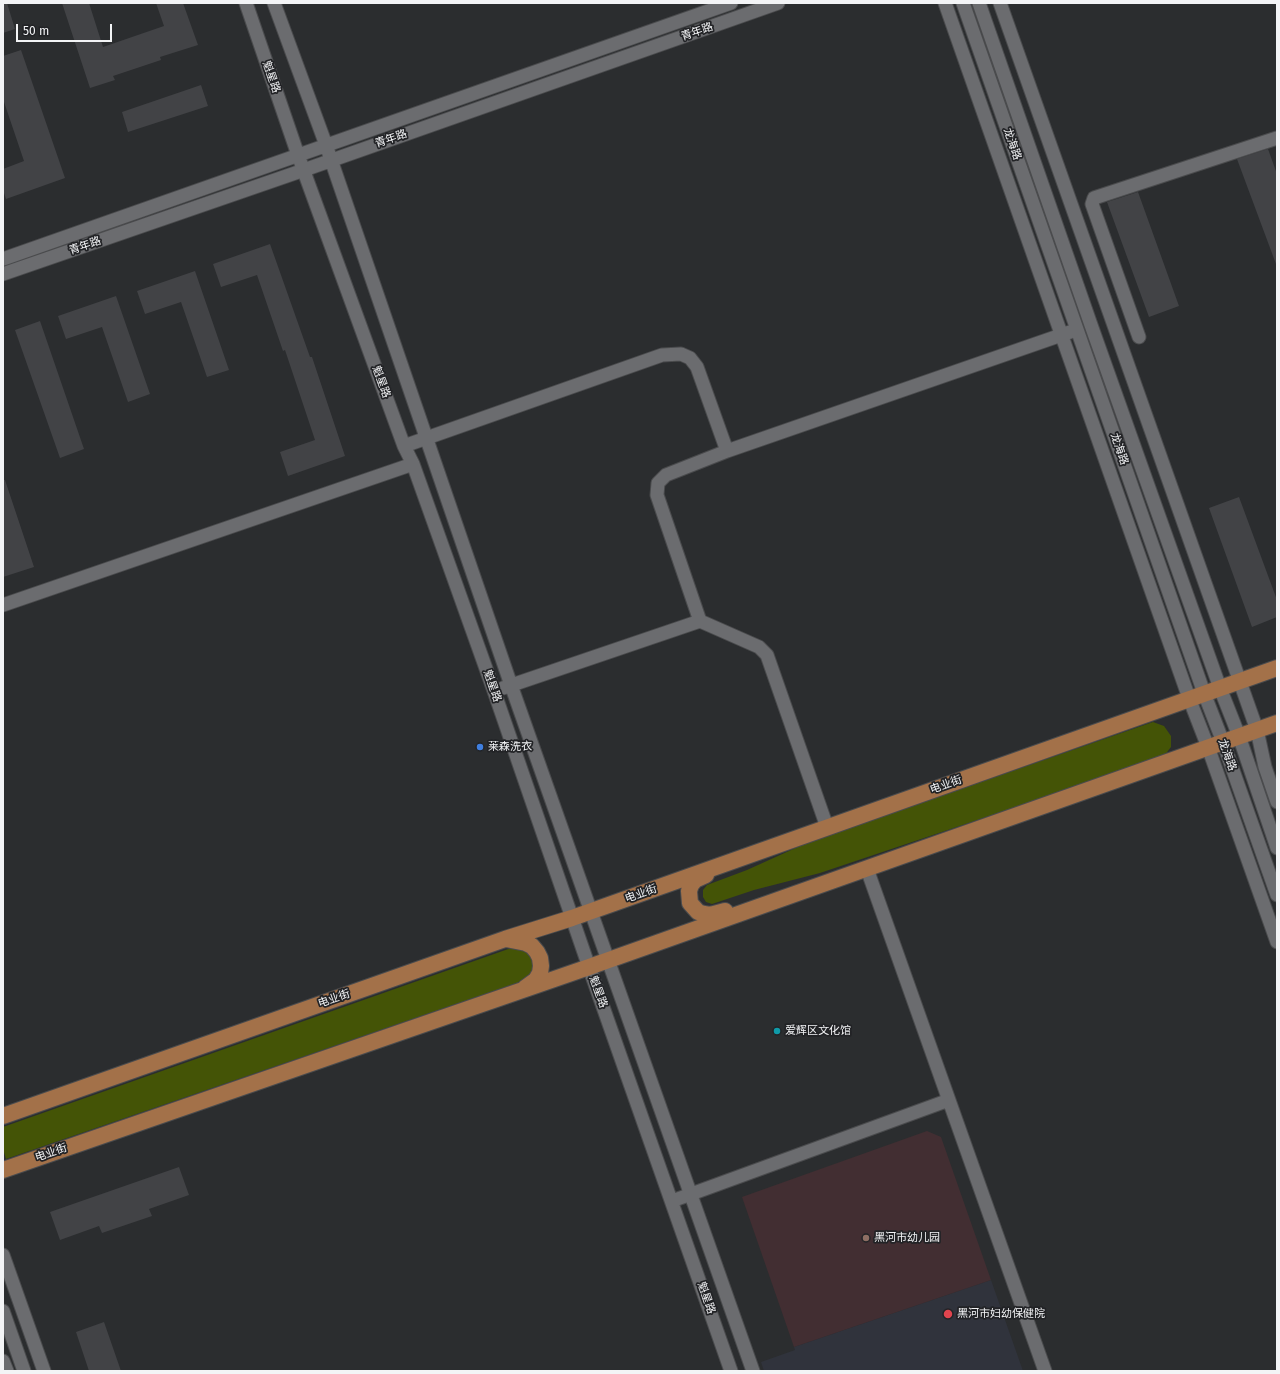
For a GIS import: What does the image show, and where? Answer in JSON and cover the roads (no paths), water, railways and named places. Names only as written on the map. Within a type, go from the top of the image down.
[{"type":"main road","name":"电业街","points":[[3,1116],[505,939],[572,918],[1277,668]]},
{"type":"main road","name":"电业街","points":[[3,1170],[518,992],[1277,723]]},
{"type":"main road","points":[[774,846],[742,862],[695,880],[689,891],[690,903],[698,912],[710,915],[760,899],[794,894]]},
{"type":"main road","points":[[505,939],[526,943],[532,946],[538,952],[540,958],[540,973],[536,980],[531,985],[518,992]]},
{"type":"street","name":"魁星路","points":[[246,3],[298,155],[404,446],[413,464],[494,691],[731,1371]]},
{"type":"street","name":"魁星路","points":[[274,3],[326,145],[511,685],[753,1371]]},
{"type":"street","name":"青年路","points":[[3,259],[731,3]]},
{"type":"street","name":"青年路","points":[[3,274],[778,3]]},
{"type":"street","points":[[945,3],[1062,334],[1197,696]]},
{"type":"street","name":"龙海路","points":[[962,3],[1077,329],[1197,696],[1277,895]]},
{"type":"street","name":"龙海路","points":[[979,3],[1091,325],[1220,688],[1240,736],[1277,848]]},
{"type":"street","points":[[1000,3],[1238,681],[1257,730],[1265,767],[1277,802]]},
{"type":"street","points":[[1139,337],[1092,204],[1094,198],[1277,138]]},
{"type":"street","points":[[700,621],[657,495],[658,483],[666,475],[727,451],[1091,325]]},
{"type":"street","points":[[404,446],[662,355],[681,354],[690,358],[697,367],[727,451]]},
{"type":"street","points":[[3,605],[413,464]]},
{"type":"street","points":[[494,691],[700,621],[759,647],[767,655],[827,827]]},
{"type":"street","points":[[1216,745],[1277,942]]},
{"type":"street","points":[[867,869],[1045,1371]]},
{"type":"street","points":[[672,1201],[949,1100]]},
{"type":"street","points":[[3,1254],[44,1371]]},
{"type":"street","points":[[3,1311],[24,1371]]},
{"type":"street","points":[[3,1361],[7,1371]]},
{"type":"place","name":"莱森洗衣","points":[[480,747]]},
{"type":"place","name":"爱辉区文化馆","points":[[777,1031]]},
{"type":"place","name":"黑河市幼儿园","points":[[866,1238]]},
{"type":"place","name":"黑河市妇幼保健院","points":[[948,1314]]}]
